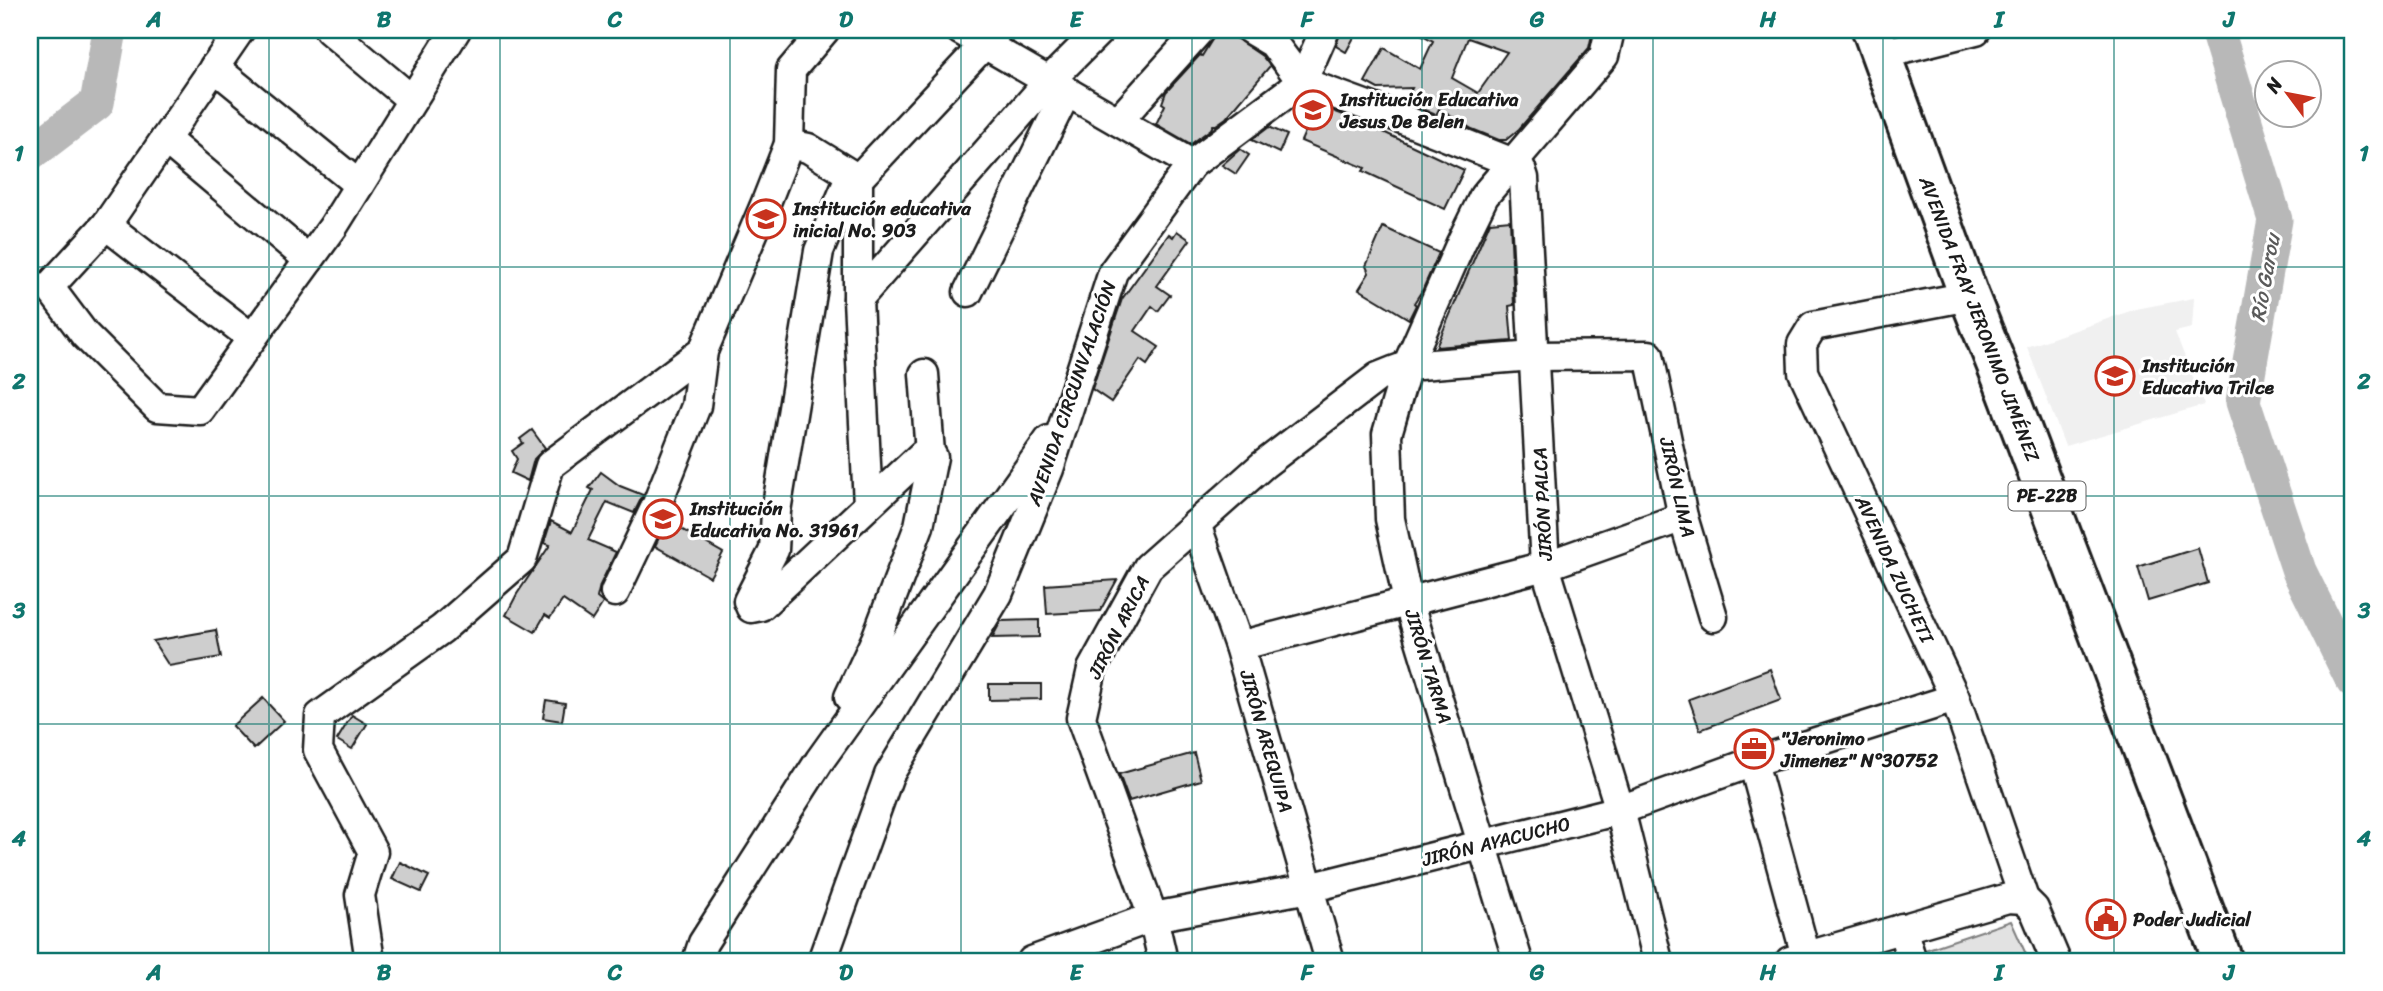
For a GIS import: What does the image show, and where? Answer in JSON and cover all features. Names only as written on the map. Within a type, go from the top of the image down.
[{"type":"highway","name":"AVENIDA FRAY JERONIMO JIMÉNEZ","points":[[1876,42],[1969,296],[2223,961]]},
{"type":"street","points":[[240,30],[106,225],[39,293],[157,407],[200,410],[309,260],[456,30]]},
{"type":"street","points":[[329,30],[412,100]]},
{"type":"street","points":[[615,593],[657,504],[696,405],[703,351],[789,144],[791,70],[825,30]]},
{"type":"street","points":[[960,30],[991,37],[1058,86],[1192,164]]},
{"type":"street","points":[[858,299],[1058,86],[1100,30]]},
{"type":"street","points":[[1118,121],[1200,30]]},
{"type":"street","points":[[1251,30],[1273,43],[1302,82],[1511,162]]},
{"type":"street","points":[[1302,82],[1325,30]]},
{"type":"street","name":"JIRÓN TARMA","points":[[1518,961],[1409,601],[1390,519],[1387,434],[1408,366],[1484,196],[1604,56],[1610,30]]},
{"type":"street","points":[[1876,42],[1976,30]]},
{"type":"street","points":[[930,453],[923,454],[761,606],[751,608],[748,601],[774,550],[776,511],[819,251],[855,177],[991,37]]},
{"type":"street","points":[[214,67],[359,185]]},
{"type":"street","name":"AVENIDA CIRCUNVALACIÓN","points":[[822,961],[888,775],[998,594],[1049,469],[1113,272],[1192,164],[1302,82]]},
{"type":"street","points":[[968,292],[1058,86]]},
{"type":"street","points":[[165,139],[309,260]]},
{"type":"street","points":[[789,144],[808,148],[855,177]]},
{"type":"street","name":"JIRÓN PALCA","points":[[1511,162],[1521,169],[1524,178],[1545,566],[1620,810],[1658,961]]},
{"type":"street","points":[[855,177],[868,506]]},
{"type":"street","points":[[106,225],[251,338]]},
{"type":"street","name":"AVENIDA ZUCHETI","points":[[1969,296],[1814,326],[1802,344],[1803,372],[1955,698],[2024,899],[2034,909],[2056,961]]},
{"type":"street","points":[[370,961],[360,895],[373,852],[318,750],[320,716],[442,629],[522,559],[550,465],[703,351]]},
{"type":"street","name":"JIRÓN ARICA","points":[[1163,961],[1153,917],[1081,718],[1092,669],[1148,567],[1263,465],[1378,377],[1408,366],[1534,356],[1649,355]]},
{"type":"street","name":"JIRÓN LIMA","points":[[1649,355],[1683,517],[1713,617]]},
{"type":"street","points":[[837,736],[842,711],[876,639],[919,526],[933,457],[930,453],[924,374]]},
{"type":"street","points":[[698,961],[703,943],[837,736],[1066,415]]},
{"type":"street","points":[[1239,646],[1545,566],[1683,517]]},
{"type":"street","name":"JIRÓN AREQUIPA","points":[[1196,524],[1239,646],[1331,961]]},
{"type":"street","name":"JIRÓN AYACUCHO","points":[[1032,961],[1153,917],[1308,888],[1620,810],[1753,762],[1955,698]]},
{"type":"street","points":[[1753,762],[1798,958],[2008,898],[2024,899]]},
{"type":"street","points":[[1902,928],[1912,961]]},
{"type":"shaded area","name":"Institución Educativa Trilce","points":[[2194,298],[2192,328],[2175,332],[2204,405],[2065,446],[2027,347],[2136,309]]},
{"type":"shaded area","points":[[2011,921],[2029,961],[1921,961],[1919,952]]},
{"type":"building","points":[[1218,30],[1262,56],[1270,66],[1226,118],[1213,125],[1191,144],[1156,124],[1165,105],[1162,103],[1166,92],[1200,55],[1202,56]]},
{"type":"building","points":[[1341,30],[1358,30],[1346,52],[1336,46]]},
{"type":"building","points":[[1414,30],[1593,30],[1589,48],[1519,129],[1506,140],[1499,140],[1472,129],[1439,109],[1436,115],[1405,102],[1412,88],[1378,89],[1365,82],[1384,48],[1420,69],[1433,41]],"holes":[[[1468,38],[1507,52],[1478,93],[1452,78]]]},
{"type":"building","points":[[1317,105],[1360,121],[1464,170],[1445,209],[1363,171],[1365,168],[1301,141]]},
{"type":"building","points":[[1269,127],[1287,135],[1279,153],[1252,140]]},
{"type":"building","points":[[1240,149],[1249,155],[1236,174],[1222,165]]},
{"type":"building","points":[[1510,220],[1514,305],[1509,306],[1512,341],[1436,347],[1490,222]]},
{"type":"building","points":[[1383,227],[1439,253],[1409,319],[1359,289],[1369,273],[1366,266]]},
{"type":"building","points":[[1177,231],[1190,240],[1157,286],[1170,295],[1158,311],[1152,306],[1135,331],[1159,347],[1147,365],[1140,360],[1111,402],[1092,389],[1122,299],[1169,234],[1173,237]]},
{"type":"building","points":[[532,430],[545,448],[534,459],[528,481],[511,473],[517,459],[512,451],[523,443],[520,439]]},
{"type":"building","points":[[601,472],[620,486],[643,495],[634,513],[607,502],[588,540],[616,552],[600,585],[597,598],[603,603],[592,620],[563,600],[550,618],[545,615],[535,632],[506,615],[550,545],[544,543],[551,521],[572,532],[593,490],[589,488]]},
{"type":"building","points":[[667,521],[723,553],[710,577],[655,546]]},
{"type":"building","points":[[2198,548],[2208,583],[2148,601],[2138,567]]},
{"type":"building","points":[[1117,580],[1100,611],[1047,614],[1045,585]]},
{"type":"building","points":[[1039,620],[1039,637],[992,638],[1001,621]]},
{"type":"building","points":[[216,630],[221,657],[169,666],[153,641]]},
{"type":"building","points":[[1770,669],[1781,700],[1700,730],[1689,699]]},
{"type":"building","points":[[989,684],[1041,684],[1041,699],[989,700]]},
{"type":"building","points":[[263,698],[284,721],[254,749],[232,726]]},
{"type":"building","points":[[546,700],[565,703],[562,721],[543,718]]},
{"type":"building","points":[[352,715],[367,724],[352,749],[337,740]]},
{"type":"building","points":[[1194,753],[1201,780],[1129,801],[1119,774]]},
{"type":"building","points":[[400,862],[429,876],[421,892],[392,879]]},
{"type":"waterway","points":[[30,154],[97,103],[110,30]]},
{"type":"waterway","name":"Río Garou","points":[[2217,30],[2275,220],[2243,402],[2299,571],[2353,681]]},
{"type":"place","name":"Institución Educativa Jesus De Belen","points":[[1313,110]]},
{"type":"place","name":"Institución educativa inicial No. 903","points":[[766,219]]},
{"type":"place","name":"Institución Educativa Trilce","points":[[2115,376]]},
{"type":"place","name":"Institución Educativa No. 31961","points":[[663,519]]},
{"type":"place","name":"\"Jeronimo Jimenez\" N°30752","points":[[1754,749]]},
{"type":"place","name":"Poder Judicial","points":[[2106,919]]}]
